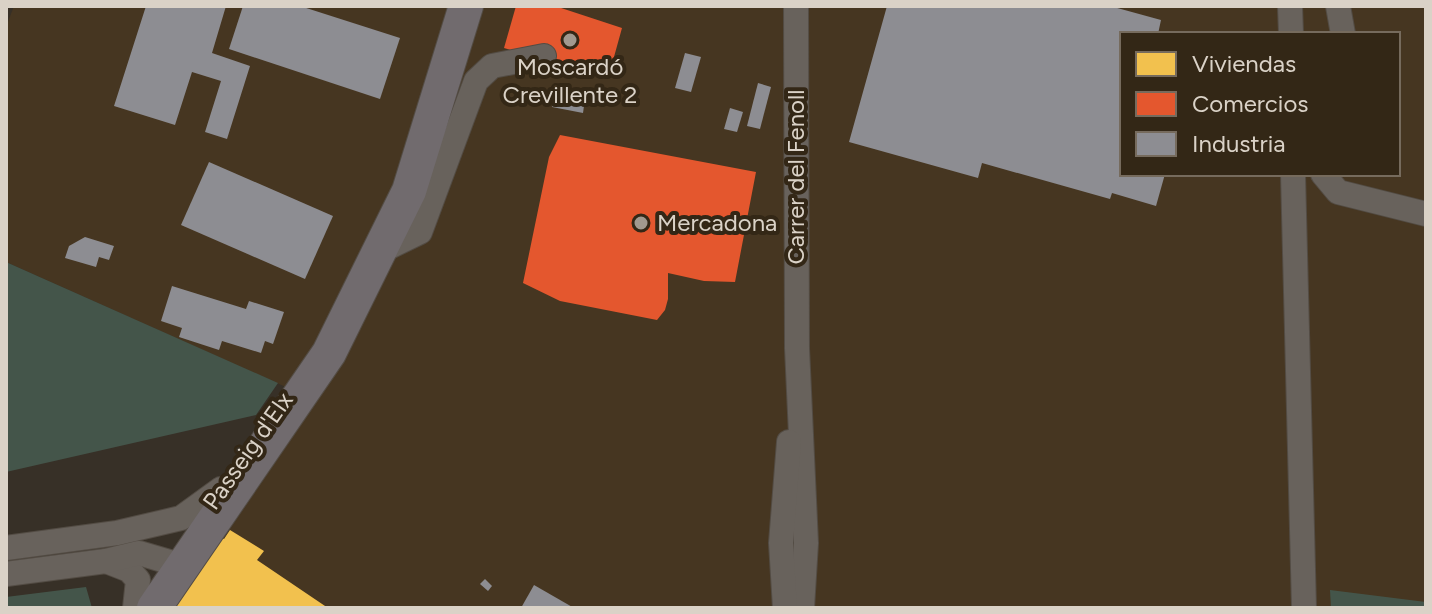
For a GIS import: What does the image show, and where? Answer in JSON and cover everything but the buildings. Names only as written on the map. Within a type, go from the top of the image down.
[{"type":"highway","name":"Passeig d'Elx","points":[[136,608],[177,561],[329,353],[409,191],[466,6]]},
{"type":"highway","name":"Passeig d'Elx","points":[[154,608],[177,561],[221,489],[359,295]]},
{"type":"street","name":"Carrer del Fenoll","points":[[796,6],[797,348],[806,543],[802,608]]},
{"type":"street","points":[[1290,6],[1291,32]]},
{"type":"street","points":[[1338,6],[1343,32]]},
{"type":"street","points":[[381,251],[420,232],[476,81],[492,66],[544,56]]},
{"type":"street","points":[[1293,176],[1304,608]]},
{"type":"street","points":[[1325,176],[1338,192],[1426,214]]},
{"type":"street","name":"Carrer del Fenoll","points":[[785,608],[781,543],[797,348]]},
{"type":"street","points":[[6,548],[117,533],[181,518],[221,489]]},
{"type":"street","points":[[117,533],[149,537],[177,561]]},
{"type":"street","points":[[6,574],[106,561],[139,553],[177,561]]},
{"type":"street","points":[[106,561],[129,570],[138,580],[136,608]]},
{"type":"shaded area","points":[[14,6],[1426,6],[1426,608],[176,608],[317,401],[6,262],[6,27]]},
{"type":"green space","points":[[6,262],[278,383],[256,415],[6,472]]},
{"type":"green space","points":[[86,587],[92,608],[6,608],[6,597]]},
{"type":"green space","points":[[1330,590],[1426,602],[1426,608],[1331,608]]},
{"type":"place","name":"Moscardó Crevillente 2","points":[[570,40]]},
{"type":"place","name":"Mercadona","points":[[641,223]]}]
